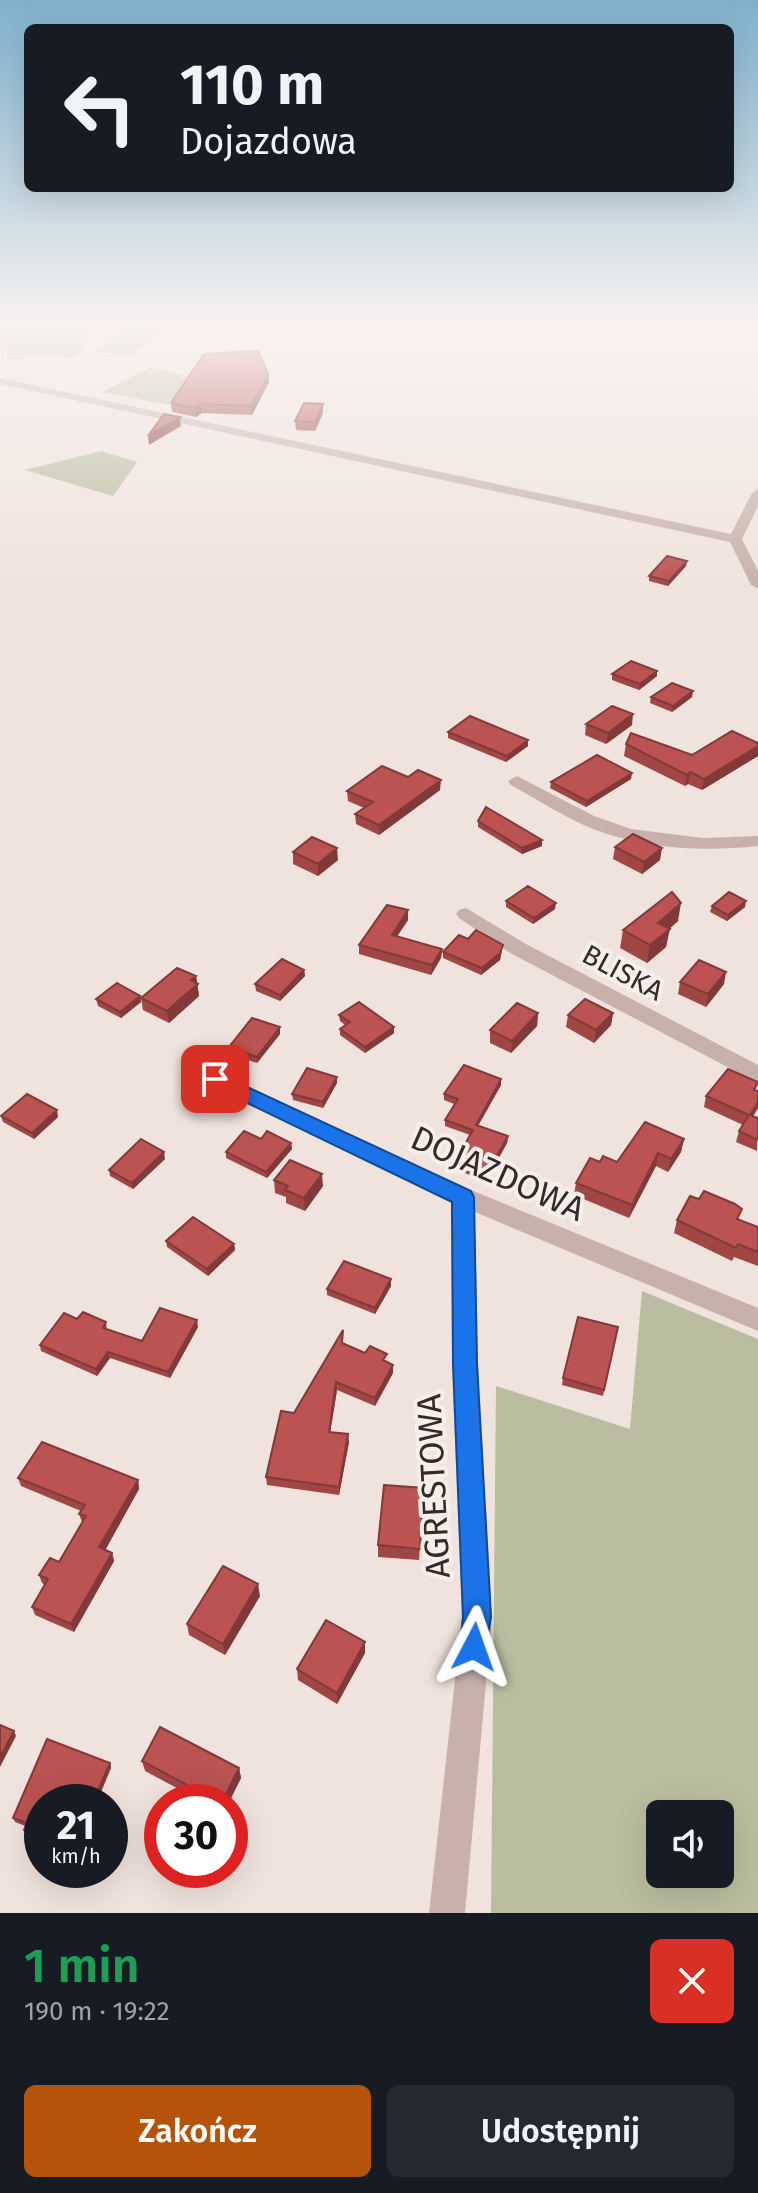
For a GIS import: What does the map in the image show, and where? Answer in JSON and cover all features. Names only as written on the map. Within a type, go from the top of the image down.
[{"type":"street","points":[[145,412],[735,539]]},
{"type":"street","points":[[735,539],[758,493]]},
{"type":"street","points":[[735,539],[758,585]]},
{"type":"street","points":[[517,781],[609,829],[676,842],[737,844],[758,841]]},
{"type":"street","name":"BLISKA","points":[[466,914],[519,949],[758,1075]]},
{"type":"street","name":"DOJAZDOWA","points":[[215,1079],[463,1197],[758,1320]]},
{"type":"street","name":"AGRESTOWA","points":[[447,1913],[477,1617],[465,1364],[463,1197]]},
{"type":"green space","points":[[101,451],[137,462],[113,496],[25,470]]},
{"type":"green space","points":[[642,1291],[758,1339],[758,1913],[491,1913],[496,1386],[630,1429]]},
{"type":"building","points":[[299,412],[319,412],[315,422],[295,421]]},
{"type":"building","points":[[164,414],[180,417],[148,436]]},
{"type":"building","points":[[667,556],[687,561],[669,581],[649,576]]},
{"type":"building","points":[[631,661],[657,671],[640,684],[612,674]]},
{"type":"building","points":[[672,683],[693,691],[673,706],[651,697]]},
{"type":"building","points":[[612,706],[633,714],[608,733],[586,724]]},
{"type":"building","points":[[470,716],[528,740],[507,756],[448,732]]},
{"type":"building","points":[[732,731],[758,743],[758,746],[704,779],[690,772],[687,775],[626,744],[631,733],[692,755]]},
{"type":"building","points":[[597,755],[632,773],[587,801],[551,782]]},
{"type":"building","points":[[382,766],[408,777],[418,770],[441,780],[379,825],[355,814],[373,802],[347,791]]},
{"type":"building","points":[[486,807],[542,840],[522,848],[478,821]]},
{"type":"building","points":[[633,834],[662,848],[644,862],[615,847]]},
{"type":"building","points":[[312,837],[337,848],[318,864],[293,852]]},
{"type":"building","points":[[528,886],[556,903],[534,918],[506,901]]},
{"type":"building","points":[[672,892],[681,903],[658,923],[670,929],[650,945],[623,930]]},
{"type":"building","points":[[729,892],[746,901],[728,915],[712,906]]},
{"type":"building","points":[[387,905],[408,910],[392,935],[442,949],[432,965],[359,945]]},
{"type":"building","points":[[476,930],[503,945],[500,953],[482,968],[443,952],[459,935],[468,939]]},
{"type":"building","points":[[282,959],[304,970],[280,995],[255,984]]},
{"type":"building","points":[[699,960],[726,972],[708,994],[680,982]]},
{"type":"building","points":[[177,968],[196,976],[191,980],[198,984],[167,1011],[141,998]]},
{"type":"building","points":[[117,983],[140,996],[120,1012],[96,999]]},
{"type":"building","points":[[585,999],[613,1013],[596,1030],[568,1015]]},
{"type":"building","points":[[359,1002],[394,1027],[365,1047],[340,1029],[350,1022],[339,1015]]},
{"type":"building","points":[[517,1003],[538,1013],[512,1041],[490,1030]]},
{"type":"building","points":[[252,1018],[280,1027],[257,1057],[229,1047]]},
{"type":"building","points":[[464,1065],[501,1079],[476,1125],[508,1136],[486,1175],[454,1163],[473,1130],[445,1120],[458,1099],[444,1094]]},
{"type":"building","points":[[307,1068],[337,1077],[323,1102],[292,1094]]},
{"type":"building","points":[[728,1069],[758,1082],[754,1090],[758,1091],[758,1102],[750,1115],[758,1118],[758,1140],[739,1131],[749,1115],[706,1096]]},
{"type":"building","points":[[27,1094],[57,1110],[32,1133],[1,1116]]},
{"type":"building","points":[[645,1122],[684,1139],[671,1159],[658,1153],[632,1205],[576,1183],[590,1158],[600,1162],[603,1156],[617,1162]]},
{"type":"building","points":[[244,1131],[261,1139],[267,1131],[291,1143],[266,1172],[226,1152]]},
{"type":"building","points":[[141,1139],[164,1152],[132,1183],[109,1170]]},
{"type":"building","points":[[290,1160],[322,1174],[304,1198],[285,1190],[288,1186],[274,1180]]},
{"type":"building","points":[[704,1191],[735,1204],[742,1209],[737,1219],[758,1227],[758,1252],[738,1244],[736,1248],[677,1220],[690,1196],[699,1199]]},
{"type":"building","points":[[193,1217],[234,1244],[207,1269],[166,1241]]},
{"type":"building","points":[[344,1261],[391,1279],[375,1308],[327,1289]]},
{"type":"building","points":[[160,1308],[197,1320],[168,1372],[108,1352],[96,1369],[40,1345],[64,1313],[77,1319],[83,1312],[106,1322],[103,1328],[142,1341]]},
{"type":"building","points":[[578,1317],[618,1327],[604,1390],[563,1378]]},
{"type":"building","points":[[343,1330],[342,1343],[365,1353],[370,1346],[387,1354],[383,1360],[393,1365],[375,1398],[336,1382],[329,1432],[348,1434],[339,1487],[266,1477],[281,1411],[294,1413]]},
{"type":"building","points":[[42,1442],[138,1480],[99,1547],[112,1553],[71,1624],[32,1607],[48,1579],[39,1575],[50,1558],[59,1562],[86,1516],[79,1514],[85,1505],[18,1478]]},
{"type":"building","points":[[384,1485],[424,1488],[420,1549],[378,1545]]},
{"type":"building","points":[[223,1566],[258,1584],[223,1644],[187,1624]]},
{"type":"building","points":[[326,1620],[365,1642],[337,1693],[297,1669]]},
{"type":"building","points":[[0,1725],[14,1731],[0,1757]]},
{"type":"building","points":[[160,1727],[239,1768],[231,1784],[185,1784],[142,1761]]},
{"type":"building","points":[[47,1739],[110,1763],[101,1784],[28,1784]]},
{"type":"building","points":[[24,1792],[24,1822],[13,1818]]},
{"type":"route","points":[[215,1079],[463,1197],[465,1364],[477,1617],[474,1647]]}]
